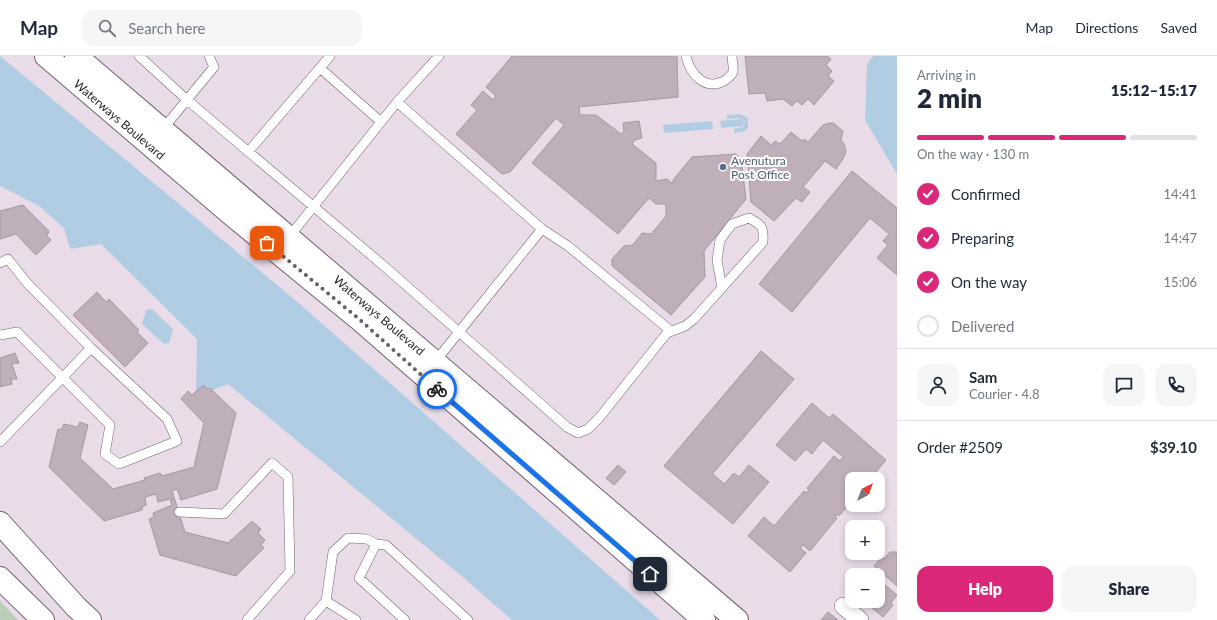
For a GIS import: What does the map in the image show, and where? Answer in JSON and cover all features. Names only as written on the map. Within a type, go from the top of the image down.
[{"type":"street","name":"Waterways Boulevard","points":[[46,56],[289,237],[429,369],[704,620]]},
{"type":"street","name":"Waterways Boulevard","points":[[76,56],[156,138],[359,319],[429,369],[737,620]]},
{"type":"street","points":[[0,523],[76,607],[90,620]]},
{"type":"street","points":[[0,578],[43,620]]},
{"type":"street","points":[[843,606],[860,620]]},
{"type":"lane","points":[[139,56],[186,99],[459,331],[567,427],[578,433],[588,429],[667,333],[685,326],[694,319],[722,288],[763,242],[764,230],[759,223],[748,218],[732,224],[720,240],[717,260],[722,288]]},
{"type":"lane","points":[[156,138],[186,99],[214,67],[209,56]]},
{"type":"lane","points":[[248,152],[330,56]]},
{"type":"lane","points":[[289,237],[312,206],[397,102],[439,56]]},
{"type":"lane","points":[[686,56],[688,65],[696,77],[704,83],[717,85],[728,79],[733,72],[732,56]]},
{"type":"lane","points":[[320,68],[381,122]]},
{"type":"lane","points":[[397,102],[542,229],[568,246],[671,332]]},
{"type":"lane","points":[[429,369],[542,229]]},
{"type":"lane","points":[[0,262],[8,259],[27,283],[91,348],[167,418],[177,441],[119,464],[105,454],[110,425],[62,379],[17,332],[0,335]]},
{"type":"lane","points":[[0,442],[91,348]]},
{"type":"lane","points":[[178,512],[224,514],[272,462],[288,477],[290,571],[247,620]]},
{"type":"lane","points":[[309,620],[326,601],[332,552],[348,538],[367,539],[376,544],[386,545],[468,620]]},
{"type":"lane","points":[[376,544],[359,578],[405,620]]},
{"type":"lane","points":[[326,601],[356,620]]},
{"type":"green space","points":[[0,601],[18,620],[0,620]]},
{"type":"water","points":[[0,56],[294,299],[660,620],[512,620],[458,573],[228,384],[196,397],[197,339],[101,244],[70,249],[64,228],[39,206],[0,186]]},
{"type":"water","points":[[873,56],[897,56],[897,174],[865,120],[867,65]]},
{"type":"water","points":[[740,114],[748,118],[748,127],[745,131],[734,133],[734,129],[743,127],[745,121],[740,118],[727,119],[727,115]]},
{"type":"water","points":[[741,119],[744,121],[743,126],[721,128],[720,121]]},
{"type":"water","points":[[712,121],[713,129],[664,133],[663,125]]},
{"type":"water","points":[[152,309],[173,329],[169,343],[164,344],[142,324],[146,310]]},
{"type":"building","points":[[512,56],[677,56],[678,97],[579,107],[580,115],[596,115],[621,134],[624,131],[623,123],[639,121],[642,138],[635,140],[632,144],[656,163],[656,181],[667,179],[673,184],[673,180],[692,157],[736,154],[741,159],[746,199],[704,251],[705,277],[671,315],[612,266],[612,259],[624,246],[633,245],[642,233],[651,234],[666,216],[666,204],[656,204],[649,198],[618,234],[532,163],[564,125],[556,118],[510,172],[502,174],[456,134],[477,110],[471,105],[483,91],[493,100],[496,96],[486,87]]},
{"type":"building","points":[[745,56],[827,56],[831,59],[826,65],[832,71],[828,76],[834,81],[814,105],[808,99],[802,105],[797,101],[792,106],[783,99],[767,101],[765,93],[749,94]]},
{"type":"building","points":[[833,123],[843,131],[841,140],[846,151],[843,159],[836,169],[825,161],[803,187],[810,192],[802,202],[796,198],[774,221],[751,202],[747,154],[761,136],[771,145],[775,141],[780,144],[791,132],[802,141],[804,139],[808,142],[823,125]]},
{"type":"building","points":[[852,171],[897,208],[897,275],[877,258],[888,245],[883,241],[889,234],[870,218],[792,312],[759,284]]},
{"type":"building","points":[[23,205],[49,231],[47,236],[51,240],[36,255],[16,234],[0,239],[0,211]]},
{"type":"building","points":[[97,292],[106,302],[109,299],[139,330],[137,332],[148,343],[125,367],[73,315]]},
{"type":"building","points":[[761,351],[794,379],[712,473],[724,484],[734,473],[739,477],[749,465],[769,482],[733,524],[664,466]]},
{"type":"building","points":[[15,353],[19,363],[12,364],[17,379],[11,379],[12,384],[0,387],[0,358]]},
{"type":"building","points":[[203,385],[207,389],[210,388],[236,413],[217,489],[181,500],[177,489],[172,491],[185,532],[228,543],[252,521],[261,529],[258,533],[265,540],[261,545],[264,548],[236,576],[160,555],[149,519],[154,517],[153,513],[172,505],[170,499],[158,502],[156,494],[145,497],[146,505],[142,507],[142,510],[104,521],[49,467],[58,429],[61,430],[64,424],[78,427],[80,422],[88,425],[80,458],[113,489],[145,480],[144,478],[160,473],[162,476],[194,467],[204,423],[181,399],[188,391],[192,395]]},
{"type":"building","points":[[812,403],[829,418],[833,414],[886,460],[876,472],[845,472],[845,509],[839,516],[837,514],[835,517],[837,518],[810,551],[803,545],[800,548],[806,553],[790,572],[748,536],[764,517],[774,526],[804,491],[806,493],[809,490],[807,488],[834,456],[840,461],[843,457],[823,440],[812,454],[806,449],[795,461],[776,445]]},
{"type":"building","points":[[618,465],[626,472],[614,485],[606,478]]},
{"type":"building","points":[[890,552],[897,552],[897,586],[885,576],[885,568],[876,568],[874,566],[879,560],[885,560]]},
{"type":"building","points":[[885,585],[897,595],[891,603],[893,605],[883,617],[872,608],[885,608]]},
{"type":"building","points":[[828,612],[838,620],[821,620]]},
{"type":"way so far","points":[[267,243],[359,319],[437,389]]},
{"type":"place","name":"Avenutura Post Office","points":[[723,167]]},
{"type":"route","points":[[437,389],[650,574]]}]
